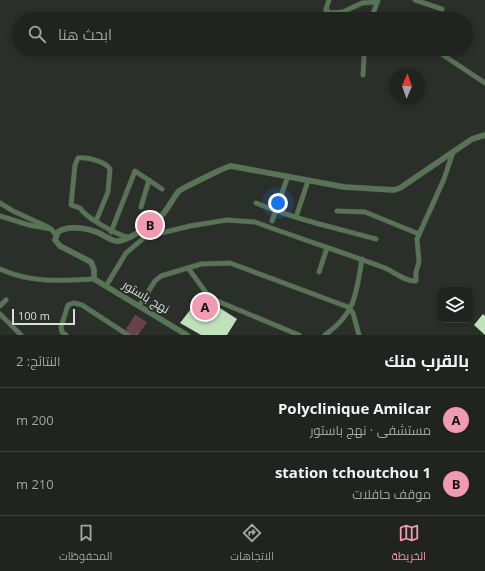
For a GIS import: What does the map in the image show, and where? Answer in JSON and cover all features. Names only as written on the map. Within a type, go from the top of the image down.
[{"type":"street","points":[[326,12],[329,0]]},
{"type":"street","points":[[415,0],[442,9]]},
{"type":"street","points":[[343,12],[362,3],[377,1],[373,12]]},
{"type":"street","points":[[326,9],[329,12]]},
{"type":"street","points":[[363,75],[364,56]]},
{"type":"street","points":[[444,56],[485,83]]},
{"type":"street","points":[[56,235],[63,229],[75,228],[95,231],[115,241],[127,237],[156,222],[182,189],[225,167],[231,166],[344,187],[397,189],[472,139],[485,135]]},
{"type":"street","points":[[106,286],[121,260],[134,245],[145,238],[190,226],[227,220],[255,222],[362,259],[395,272],[408,280],[416,281],[416,272],[419,262],[416,245],[419,234],[444,180],[453,152]]},
{"type":"street","points":[[96,221],[108,192],[110,169],[104,163],[78,158],[71,204],[80,208],[83,214],[111,232],[127,237]]},
{"type":"street","points":[[111,232],[134,172],[137,171],[162,189]]},
{"type":"street","points":[[272,221],[288,176]]},
{"type":"street","points":[[141,207],[149,180]]},
{"type":"street","points":[[296,218],[308,181]]},
{"type":"street","points":[[256,202],[296,218],[376,239]]},
{"type":"street","points":[[0,203],[13,211],[51,229],[56,235],[55,240],[60,246],[91,262],[94,269],[94,279],[48,281],[24,277],[0,269]]},
{"type":"street","points":[[337,211],[365,212],[419,234]]},
{"type":"street","points":[[0,216],[29,226],[51,229]]},
{"type":"street","points":[[318,272],[327,248]]},
{"type":"street","points":[[325,335],[341,322],[351,309],[356,293],[362,259]]},
{"type":"street","points":[[139,306],[155,281],[161,276],[188,268],[217,262],[230,263],[289,284],[351,309]]},
{"type":"street","points":[[188,268],[210,298],[299,335]]},
{"type":"street","name":"نهج باستور","points":[[94,279],[187,335]]},
{"type":"street","points":[[0,306],[6,300]]},
{"type":"street","points":[[66,335],[62,332],[61,327],[68,305],[74,303],[82,305],[128,335]]},
{"type":"street","points":[[351,309],[359,335]]},
{"type":"street","points":[[0,314],[21,335]]},
{"type":"green space","points":[[135,315],[147,322],[138,335],[128,335],[126,329]]},
{"type":"building","points":[[201,296],[237,319],[227,335],[201,335],[180,323]]},
{"type":"building","points":[[483,314],[485,316],[485,335],[474,325]]},
{"type":"place","name":"station tchoutchou 1","points":[[150,225]]},
{"type":"place","name":"Polyclinique Amilcar","points":[[205,307]]}]
